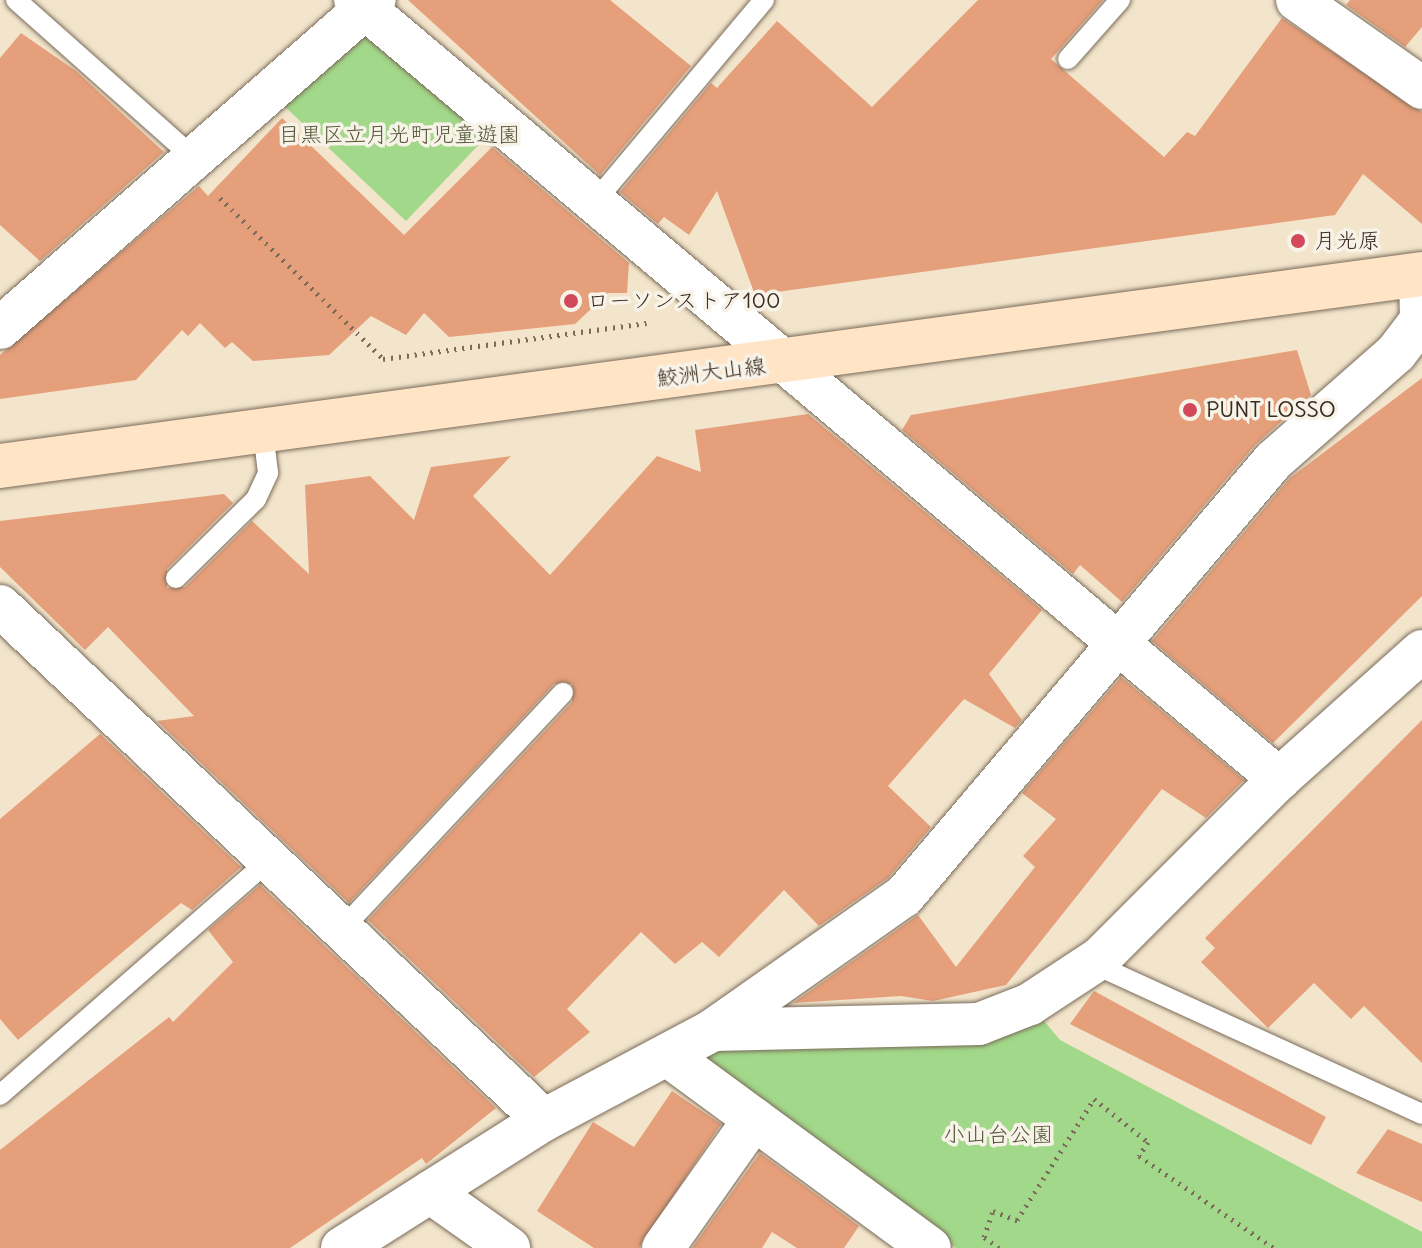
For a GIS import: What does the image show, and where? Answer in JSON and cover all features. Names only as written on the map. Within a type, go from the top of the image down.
[{"type":"main road","name":"鮫洲大山線","points":[[0,466],[790,362],[1421,274]]},
{"type":"street","points":[[1297,0],[1422,88]]},
{"type":"street","points":[[0,328],[365,3],[592,205],[790,362],[1279,779]]},
{"type":"street","points":[[342,1248],[544,1120],[713,1030],[904,896],[1273,461],[1396,353],[1421,320],[1421,274]]},
{"type":"street","points":[[0,606],[267,862],[544,1120]]},
{"type":"street","points":[[713,1030],[979,1024],[1030,1004],[1092,963],[1279,779],[1412,670]]},
{"type":"street","points":[[667,1055],[754,1119],[903,1240]]},
{"type":"street","points":[[663,1248],[754,1119]]},
{"type":"street","points":[[430,1192],[462,1234],[509,1248]]},
{"type":"lane","points":[[16,0],[189,160]]},
{"type":"lane","points":[[592,205],[764,0]]},
{"type":"lane","points":[[1068,59],[1120,0]]},
{"type":"lane","points":[[176,578],[256,499],[268,473],[263,431]]},
{"type":"lane","points":[[341,930],[563,693]]},
{"type":"lane","points":[[0,1095],[267,862]]},
{"type":"lane","points":[[1092,963],[1422,1114]]},
{"type":"path","points":[[189,160],[383,359],[647,323]]},
{"type":"path","points":[[999,1248],[984,1237],[993,1211],[1017,1220],[1094,1099],[1148,1142],[1139,1156],[1274,1248]]},
{"type":"green space","name":"目黒区立月光町児童遊園","points":[[367,33],[488,135],[406,221],[281,103]]},
{"type":"green space","name":"小山台公園","points":[[1030,1004],[1060,1040],[1422,1232],[1422,1248],[956,1248],[683,1046]]},
{"type":"building","points":[[408,0],[610,0],[691,66],[600,175]]},
{"type":"building","points":[[978,0],[1103,0],[1051,59],[1164,157],[1187,132],[1195,136],[1282,18],[1422,112],[1422,224],[1363,174],[1335,215],[755,295],[717,191],[689,235],[664,217],[658,224],[620,192],[711,83],[717,88],[777,21],[872,107]]},
{"type":"building","points":[[1350,0],[1422,0],[1422,27],[1405,47],[1346,5]]},
{"type":"building","points":[[21,33],[76,71],[164,152],[40,261],[0,225],[0,58]]},
{"type":"building","points":[[282,118],[404,235],[492,147],[629,263],[627,293],[608,293],[575,324],[449,337],[424,313],[406,335],[371,316],[329,355],[253,361],[232,342],[225,348],[200,323],[188,336],[182,330],[136,380],[0,399],[0,355],[199,186],[208,196]]},
{"type":"building","points":[[1297,350],[1311,395],[1255,445],[1122,602],[1080,565],[1073,574],[902,430],[911,415]]},
{"type":"building","points":[[1422,378],[1422,596],[1273,743],[1152,641],[1290,478]]},
{"type":"building","points":[[808,414],[1042,610],[989,674],[1022,720],[1015,728],[964,699],[888,786],[931,827],[888,878],[819,926],[784,890],[719,957],[702,942],[675,964],[641,932],[567,1009],[590,1032],[534,1077],[368,920],[572,702],[572,684],[554,684],[349,903],[157,721],[194,716],[108,627],[85,650],[0,567],[0,521],[224,494],[233,503],[167,569],[167,588],[185,587],[252,521],[309,574],[305,485],[370,476],[414,520],[431,467],[511,456],[473,496],[550,575],[657,456],[701,472],[695,430]]},
{"type":"building","points":[[1121,677],[1244,780],[1206,818],[1162,789],[1006,985],[933,1001],[901,996],[793,1003],[918,915],[956,967],[1035,867],[1023,856],[1056,819],[1022,793]]},
{"type":"building","points":[[1422,720],[1422,1063],[1364,1006],[1351,1019],[1314,983],[1268,1028],[1201,962],[1215,948],[1205,938]]},
{"type":"building","points":[[100,734],[241,867],[192,910],[181,903],[18,1040],[0,1019],[0,819]]},
{"type":"building","points":[[260,885],[496,1108],[426,1164],[422,1158],[290,1248],[0,1248],[0,1150],[169,1017],[173,1022],[233,962],[208,930]]},
{"type":"building","points":[[1094,991],[1326,1117],[1311,1145],[1070,1024]]},
{"type":"building","points":[[672,1091],[721,1124],[639,1248],[594,1248],[537,1211],[593,1122],[634,1147]]},
{"type":"building","points":[[1388,1129],[1422,1144],[1422,1202],[1356,1173]]},
{"type":"building","points":[[760,1153],[859,1226],[844,1248],[797,1248],[772,1232],[762,1248],[692,1248]]},
{"type":"place","name":"月光原","points":[[1298,241]]},
{"type":"place","name":"ローソンストア100","points":[[571,301]]},
{"type":"place","name":"PUNT LOSSO","points":[[1190,410]]}]
